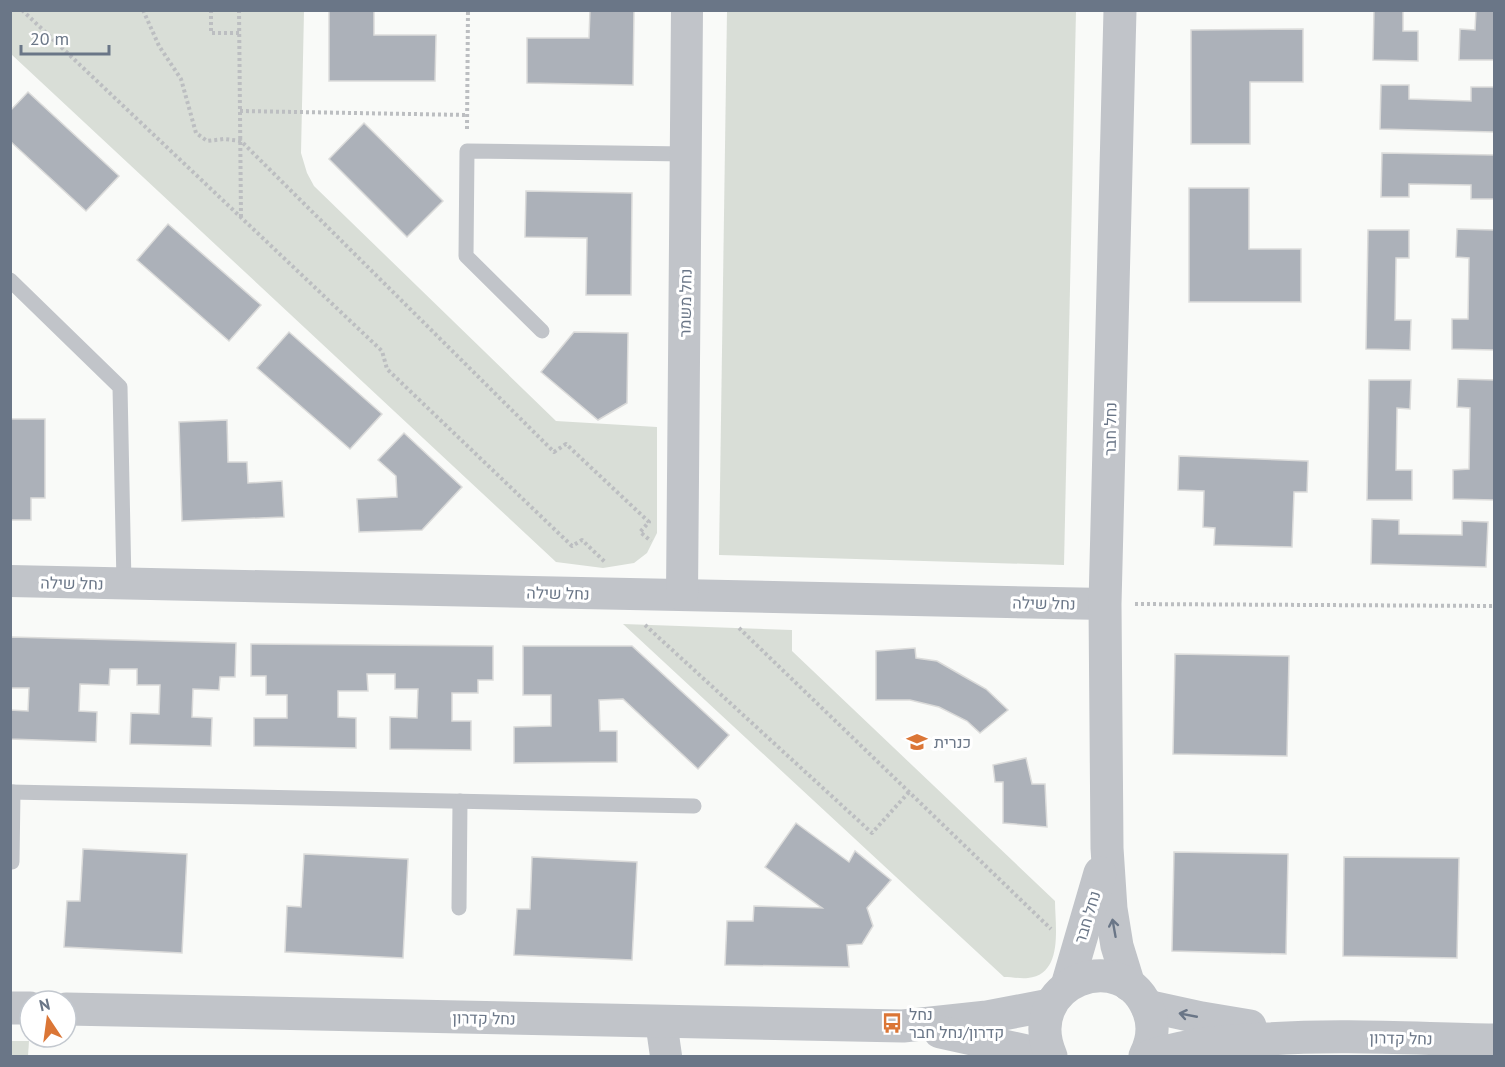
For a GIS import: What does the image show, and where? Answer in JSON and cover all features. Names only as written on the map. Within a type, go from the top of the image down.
[{"type":"street","name":"נחל משמר","points":[[687,10],[690,586]]},
{"type":"street","name":"נחל חבר","points":[[1120,10],[1106,604],[1107,848],[1111,909],[1118,946],[1138,995],[1151,1018],[1153,1032],[1145,1056]]},
{"type":"street","name":"נחל שילה","points":[[10,581],[624,594],[690,586],[1106,604]]},
{"type":"street","name":"נחל חבר","points":[[1051,1056],[1044,1030],[1046,1017],[1058,996],[1076,953],[1107,848]]},
{"type":"street","name":"נחל קדרון","points":[[78,1009],[903,1026],[987,1017],[1058,996],[1078,980],[1103,976],[1116,979],[1138,995],[1202,1018],[1308,1036]]},
{"type":"street","points":[[661,1021],[666,1056]]},
{"type":"street","name":"נחל קדרון","points":[[903,1026],[1051,1056]]},
{"type":"street","name":"נחל קדרון","points":[[1150,1056],[1177,1048],[1219,1041],[1308,1036],[1494,1040]]},
{"type":"lane","points":[[542,332],[466,256],[467,151],[686,154]]},
{"type":"lane","points":[[10,280],[120,387],[124,584]]},
{"type":"lane","points":[[12,862],[12,792],[694,806]]},
{"type":"lane","points":[[459,908],[460,801]]},
{"type":"path","points":[[22,10],[382,351],[387,369],[572,546],[582,540],[621,578],[628,610],[872,832],[909,792]]},
{"type":"path","points":[[143,10],[159,46],[181,79],[196,133],[207,141],[224,139],[241,141],[554,452],[566,444],[649,522],[640,532],[690,586],[1076,953]]},
{"type":"path","points":[[211,10],[211,33],[239,33]]},
{"type":"path","points":[[239,10],[241,218]]},
{"type":"path","points":[[467,151],[468,10]]},
{"type":"path","points":[[240,111],[467,115]]},
{"type":"path","points":[[1106,604],[1494,606]]},
{"type":"shaded area","points":[[10,11],[304,11],[301,153],[314,186],[556,421],[657,427],[657,533],[647,553],[634,563],[603,568],[556,562],[11,54]]},
{"type":"shaded area","points":[[727,11],[1076,11],[1064,565],[719,555]]},
{"type":"shaded area","points":[[623,624],[792,630],[792,651],[1055,901],[1055,947],[1047,968],[1039,975],[1028,978],[1004,977]]},
{"type":"shaded area","points":[[11,1041],[18,1041],[18,1049],[28,1049],[28,1056],[11,1056]]},
{"type":"building","points":[[329,10],[374,10],[374,35],[436,35],[435,81],[329,81]]},
{"type":"building","points":[[590,10],[634,10],[633,85],[527,83],[527,38],[589,38]]},
{"type":"building","points":[[1374,10],[1403,10],[1403,31],[1418,31],[1418,61],[1373,60]]},
{"type":"building","points":[[1476,10],[1494,10],[1494,60],[1459,60],[1460,29],[1475,30]]},
{"type":"building","points":[[1303,29],[1303,82],[1250,82],[1250,144],[1191,144],[1191,30]]},
{"type":"building","points":[[1381,85],[1409,85],[1409,99],[1471,101],[1471,87],[1494,87],[1494,132],[1380,129]]},
{"type":"building","points":[[28,92],[119,176],[86,211],[10,141],[10,111]]},
{"type":"building","points":[[364,123],[443,201],[407,237],[329,159]]},
{"type":"building","points":[[1382,153],[1494,155],[1494,199],[1471,199],[1471,185],[1409,184],[1409,197],[1381,197]]},
{"type":"building","points":[[1189,188],[1249,188],[1249,249],[1301,249],[1301,302],[1189,302]]},
{"type":"building","points":[[526,191],[632,193],[631,295],[586,295],[587,238],[525,237]]},
{"type":"building","points":[[168,224],[261,305],[229,341],[137,260]]},
{"type":"building","points":[[1457,229],[1494,230],[1494,350],[1452,349],[1452,319],[1468,319],[1469,258],[1456,257]]},
{"type":"building","points":[[1368,230],[1409,230],[1409,258],[1396,258],[1395,320],[1411,320],[1410,350],[1366,349]]},
{"type":"building","points":[[289,332],[382,414],[350,449],[257,368]]},
{"type":"building","points":[[574,332],[628,333],[627,403],[598,420],[541,372]]},
{"type":"building","points":[[1458,379],[1494,380],[1494,500],[1453,499],[1453,470],[1469,469],[1470,408],[1457,407]]},
{"type":"building","points":[[1369,380],[1411,380],[1410,409],[1397,408],[1396,470],[1412,470],[1412,500],[1367,500]]},
{"type":"building","points":[[10,419],[45,419],[45,498],[31,498],[31,520],[10,520]]},
{"type":"building","points":[[227,420],[228,462],[247,462],[248,483],[282,481],[284,517],[182,521],[179,422]]},
{"type":"building","points":[[404,433],[462,487],[422,530],[359,532],[357,499],[397,497],[396,476],[378,460]]},
{"type":"building","points":[[1179,456],[1308,461],[1307,492],[1294,492],[1292,547],[1214,545],[1215,528],[1203,527],[1204,491],[1178,490]]},
{"type":"building","points":[[1372,519],[1399,520],[1399,534],[1462,535],[1462,521],[1488,522],[1486,567],[1371,564]]},
{"type":"building","points":[[10,637],[236,643],[235,677],[220,677],[219,690],[193,689],[192,717],[212,718],[211,746],[130,744],[131,713],[159,714],[160,685],[137,685],[137,669],[110,669],[109,685],[80,684],[79,711],[97,712],[96,742],[10,739],[10,710],[28,711],[29,688],[10,688]]},
{"type":"building","points":[[251,644],[493,646],[493,680],[478,680],[478,693],[452,693],[452,721],[471,721],[471,750],[390,749],[390,717],[417,718],[418,689],[395,689],[395,674],[367,674],[368,691],[338,691],[338,717],[356,718],[356,748],[254,746],[254,718],[287,718],[287,695],[266,695],[266,676],[251,676]]},
{"type":"building","points":[[523,646],[632,646],[729,735],[698,769],[623,699],[599,700],[600,731],[617,731],[617,762],[514,763],[514,727],[551,726],[551,695],[523,695]]},
{"type":"building","points":[[915,648],[916,658],[937,661],[986,689],[1008,710],[980,733],[967,721],[939,707],[910,700],[876,700],[876,651]]},
{"type":"building","points":[[1175,654],[1289,656],[1287,756],[1173,754]]},
{"type":"building","points":[[1026,758],[1032,784],[1045,784],[1047,827],[1003,823],[1003,782],[995,782],[993,765]]},
{"type":"building","points":[[796,823],[849,862],[855,851],[891,880],[867,908],[873,926],[862,944],[847,945],[849,967],[725,965],[727,921],[753,921],[754,906],[822,908],[765,867]]},
{"type":"building","points":[[83,849],[187,854],[182,953],[64,947],[67,901],[80,901]]},
{"type":"building","points":[[1174,852],[1288,854],[1286,954],[1172,951]]},
{"type":"building","points":[[304,854],[408,859],[403,958],[285,952],[287,906],[301,907]]},
{"type":"building","points":[[532,857],[637,862],[632,960],[514,955],[517,909],[530,909]]},
{"type":"building","points":[[1344,857],[1459,858],[1457,958],[1343,956]]},
{"type":"place","name":"כנרית","points":[[917,742]]},
{"type":"place","name":"נחל קדרון/נחל חבר","points":[[892,1023]]}]
